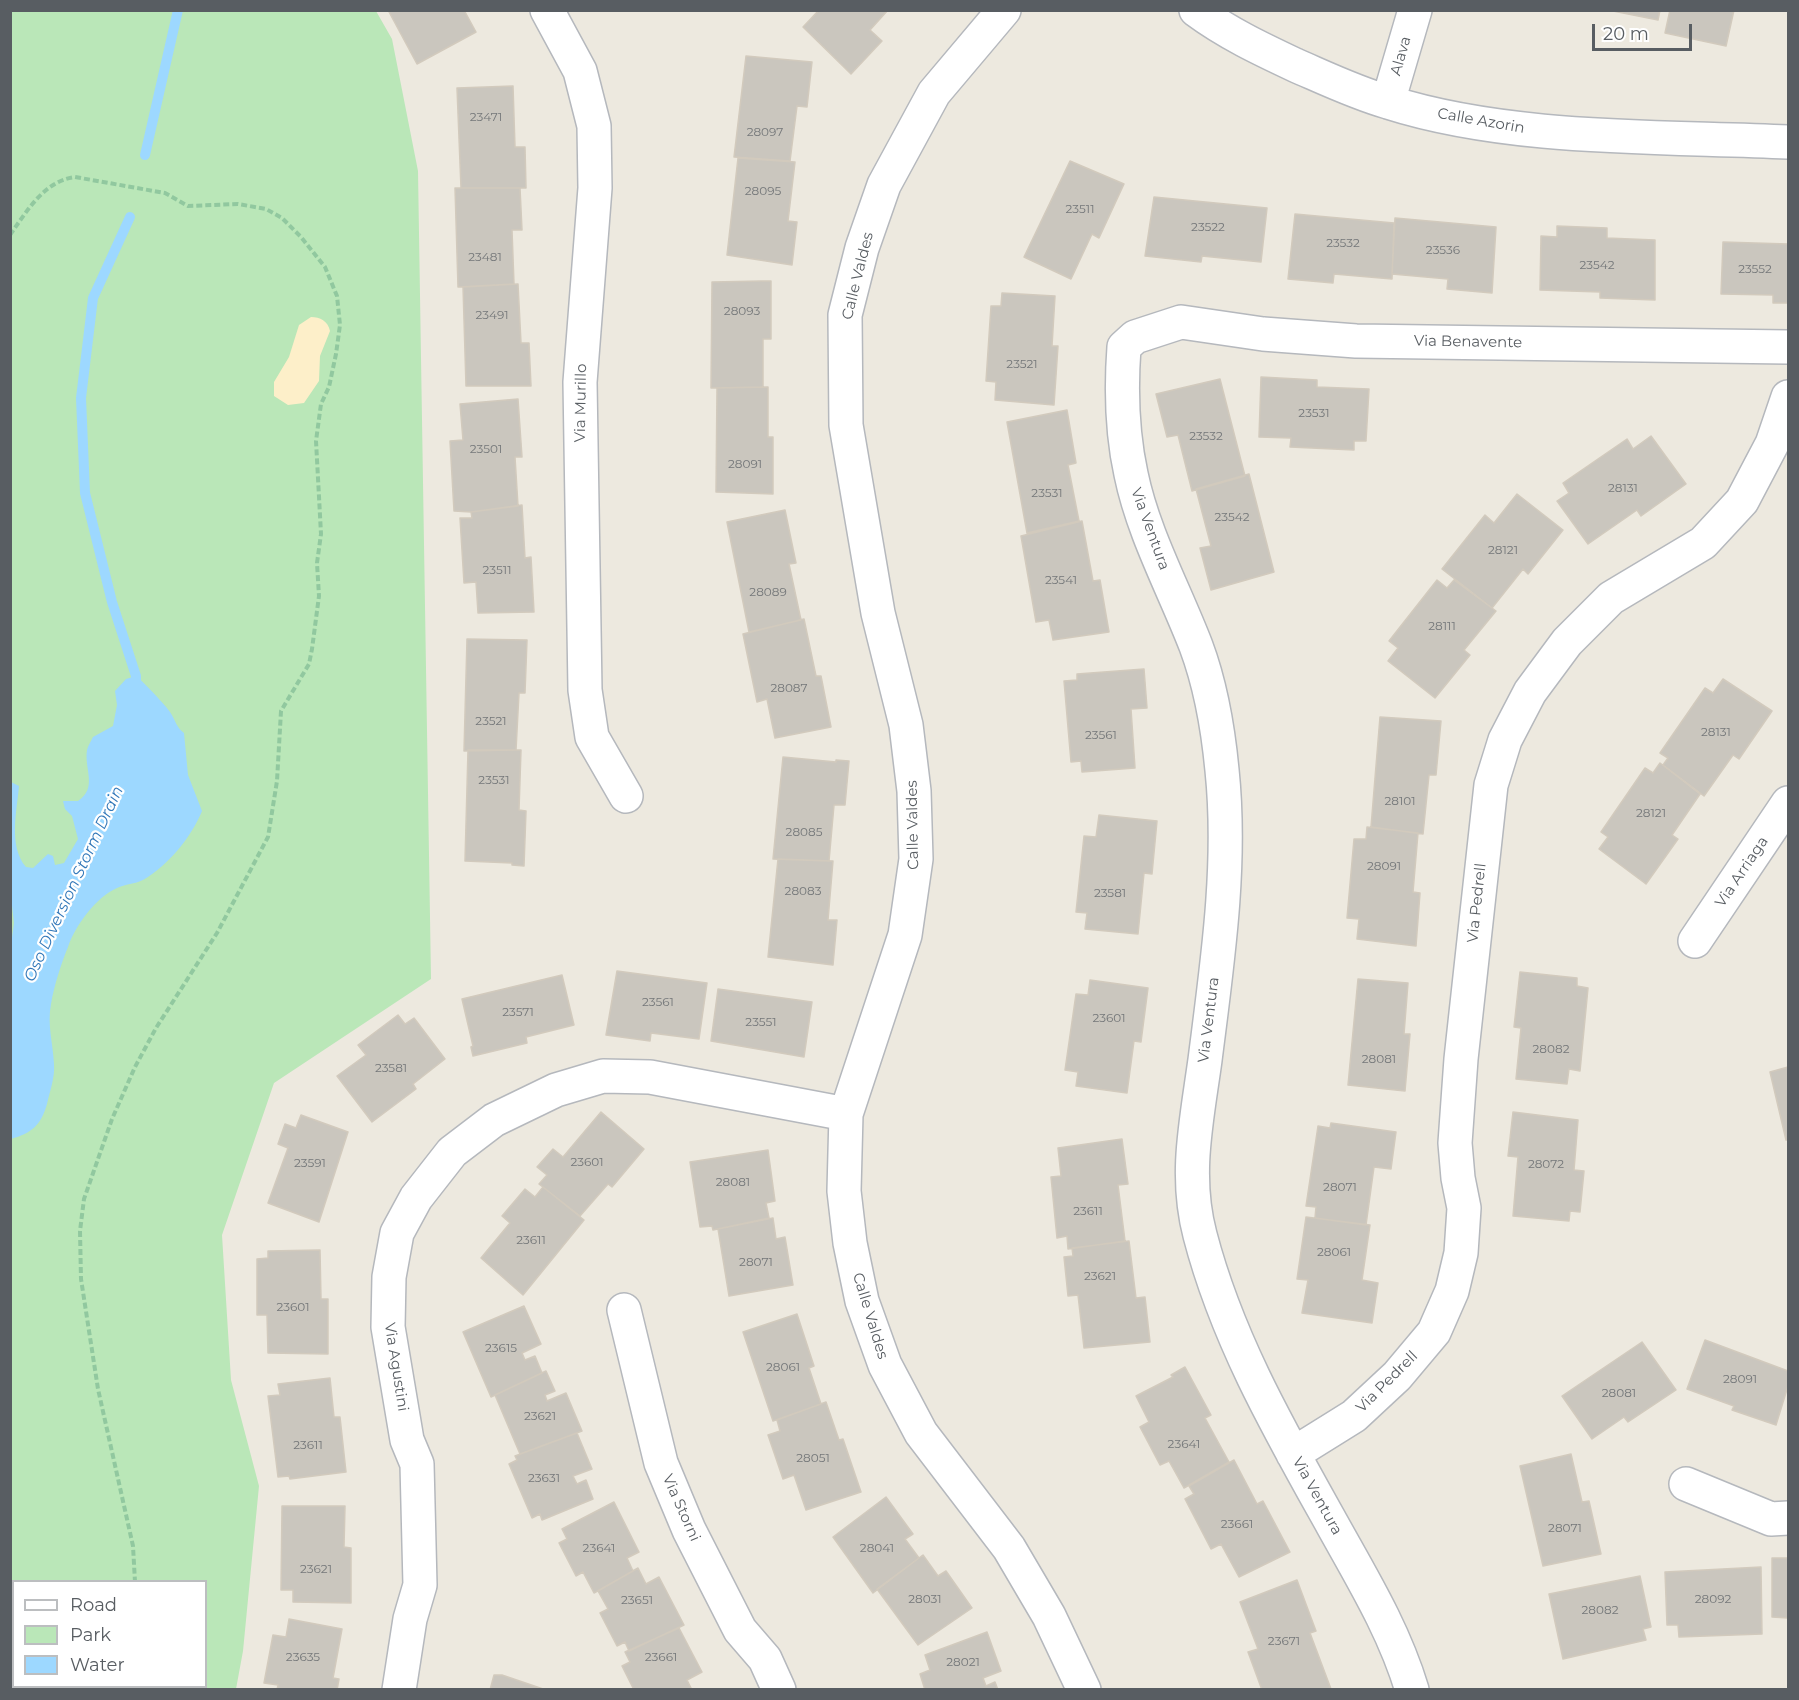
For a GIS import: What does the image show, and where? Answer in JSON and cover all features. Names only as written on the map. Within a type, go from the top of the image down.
[{"type":"street","name":"Calle Valdes","points":[[1004,10],[934,93],[884,185],[862,248],[845,315],[846,425],[878,613],[906,725],[914,791],[916,859],[905,935],[846,1114],[844,1191],[850,1243],[862,1301],[885,1365],[921,1433],[1009,1548],[1049,1616],[1084,1689]]},
{"type":"street","name":"Calle Azorin","points":[[1196,10],[1215,24],[1262,49],[1388,102],[1457,119],[1526,130],[1788,142]]},
{"type":"street","name":"Alava","points":[[1388,102],[1415,10]]},
{"type":"street","name":"Via Murillo","points":[[556,14],[580,71],[594,126],[595,188],[580,382],[585,690],[592,737],[626,796]]},
{"type":"street","name":"Via Benavente","points":[[1149,332],[1181,322],[1263,334],[1356,341],[1788,347]]},
{"type":"street","name":"Via Ventura","points":[[1149,332],[1135,337],[1124,347],[1124,418],[1131,474],[1144,519],[1198,650],[1214,707],[1222,773],[1224,835],[1220,927],[1191,1161],[1192,1189],[1199,1233],[1226,1319],[1263,1399],[1382,1613],[1412,1689]]},
{"type":"street","name":"Via Pedrell","points":[[1293,1454],[1354,1416],[1397,1376],[1434,1332],[1452,1291],[1461,1253],[1464,1208],[1458,1178],[1455,1143],[1461,1059],[1491,785],[1505,740],[1530,692],[1567,642],[1611,598],[1703,543],[1742,501],[1772,444],[1788,397]]},
{"type":"street","name":"Via Arriaga","points":[[1695,941],[1788,802]]},
{"type":"street","name":"Via Agustini","points":[[399,1689],[410,1618],[420,1585],[418,1486],[417,1464],[407,1440],[388,1327],[388,1277],[397,1233],[423,1188],[452,1152],[494,1120],[556,1090],[603,1076],[650,1077],[846,1114]]},
{"type":"street","name":"Via Storni","points":[[624,1310],[661,1462],[689,1530],[735,1620],[765,1659],[779,1689]]},
{"type":"street","points":[[1686,1484],[1771,1519],[1788,1518]]},
{"type":"path","points":[[10,235],[48,188],[64,179],[75,177],[165,193],[188,206],[255,205],[282,218],[325,267],[332,281],[339,313],[336,354],[329,387],[321,404],[316,441],[316,475],[321,518],[316,563],[319,596],[312,649],[309,664],[281,711],[277,781],[268,837],[218,933],[156,1028],[135,1067],[112,1119],[84,1199],[80,1231],[81,1279],[98,1389],[133,1546],[135,1580]]},
{"type":"green space","points":[[11,11],[376,11],[392,39],[418,171],[431,979],[274,1083],[222,1235],[231,1380],[259,1486],[243,1651],[236,1689],[11,1689]]},
{"type":"sand","points":[[311,317],[323,320],[330,331],[320,356],[319,381],[304,403],[288,405],[274,396],[274,382],[289,357],[299,325]]},
{"type":"water","points":[[136,676],[168,709],[184,733],[188,775],[202,811],[186,840],[170,859],[143,880],[120,887],[101,898],[76,930],[60,968],[51,1004],[50,1027],[54,1069],[47,1104],[35,1127],[11,1139],[10,952],[14,923],[10,888],[11,782],[19,786],[15,839],[20,859],[26,867],[33,868],[48,854],[53,856],[55,865],[64,863],[78,839],[72,816],[65,809],[63,801],[78,801],[84,796],[89,784],[88,747],[93,737],[113,726],[117,705],[115,691],[126,679]]},
{"type":"building","points":[[388,10],[464,10],[476,32],[417,64]]},
{"type":"building","points":[[819,10],[888,10],[870,30],[882,41],[851,74],[803,27]]},
{"type":"building","points":[[1608,10],[1660,10],[1658,20]]},
{"type":"building","points":[[1670,10],[1734,10],[1726,46],[1665,33]]},
{"type":"building","points":[[746,56],[812,62],[807,107],[797,106],[790,161],[734,157]]},
{"type":"building","points":[[513,86],[515,147],[525,147],[526,188],[461,188],[457,88]]},
{"type":"building","points":[[738,158],[795,162],[788,221],[797,222],[792,265],[727,255]]},
{"type":"building","points":[[1070,161],[1124,184],[1099,238],[1092,234],[1071,279],[1024,257]]},
{"type":"building","points":[[455,188],[520,188],[522,230],[512,230],[514,284],[458,287]]},
{"type":"building","points":[[1154,197],[1267,208],[1261,262],[1202,256],[1201,262],[1145,256]]},
{"type":"building","points":[[1295,214],[1394,223],[1392,279],[1334,274],[1333,283],[1288,279]]},
{"type":"building","points":[[1395,218],[1496,227],[1492,293],[1447,289],[1448,279],[1392,274]]},
{"type":"building","points":[[1557,226],[1607,228],[1607,238],[1655,240],[1655,300],[1600,298],[1600,292],[1540,290],[1541,236],[1557,237]]},
{"type":"building","points":[[1723,242],[1788,244],[1788,303],[1773,303],[1773,295],[1721,294]]},
{"type":"building","points":[[771,281],[771,339],[763,339],[763,387],[711,388],[712,282]]},
{"type":"building","points":[[518,284],[521,343],[529,343],[531,386],[466,386],[463,287]]},
{"type":"building","points":[[1002,293],[1055,296],[1052,346],[1058,346],[1054,405],[995,400],[996,382],[986,381],[991,306],[1001,306]]},
{"type":"building","points":[[1261,377],[1317,380],[1317,387],[1369,389],[1366,441],[1354,441],[1354,450],[1290,447],[1291,438],[1259,437]]},
{"type":"building","points":[[1220,379],[1245,476],[1192,491],[1178,435],[1167,437],[1156,394]]},
{"type":"building","points":[[768,387],[768,437],[773,437],[773,494],[716,492],[717,388]]},
{"type":"building","points":[[518,399],[522,457],[515,457],[518,506],[471,512],[454,511],[450,441],[463,440],[460,404]]},
{"type":"building","points":[[1067,410],[1076,463],[1068,465],[1079,521],[1027,533],[1007,422]]},
{"type":"building","points":[[1651,436],[1686,484],[1641,516],[1637,510],[1588,544],[1557,501],[1569,493],[1563,483],[1627,439],[1633,449]]},
{"type":"building","points":[[1249,474],[1274,572],[1211,590],[1200,548],[1211,546],[1196,489]]},
{"type":"building","points":[[1517,494],[1563,530],[1528,574],[1523,569],[1492,608],[1442,569],[1485,515],[1494,523]]},
{"type":"building","points":[[522,505],[525,558],[531,557],[534,612],[478,613],[476,582],[464,583],[460,518],[472,518],[471,512]]},
{"type":"building","points":[[785,510],[796,563],[789,564],[801,620],[749,632],[727,522]]},
{"type":"building","points":[[1082,521],[1093,581],[1100,580],[1109,632],[1053,640],[1049,620],[1036,622],[1021,536]]},
{"type":"building","points":[[1437,580],[1447,588],[1454,580],[1496,611],[1464,650],[1470,655],[1435,698],[1388,661],[1398,648],[1389,641]]},
{"type":"building","points":[[804,619],[816,676],[821,676],[831,727],[775,738],[767,699],[757,702],[743,634]]},
{"type":"building","points":[[467,639],[527,640],[525,693],[519,693],[516,750],[464,751]]},
{"type":"building","points":[[1144,669],[1147,708],[1131,709],[1135,768],[1082,772],[1081,761],[1071,762],[1064,681],[1077,680],[1077,674]]},
{"type":"building","points":[[1723,679],[1772,711],[1739,759],[1733,755],[1704,796],[1663,765],[1668,758],[1660,753],[1705,688],[1713,693]]},
{"type":"building","points":[[1380,717],[1441,721],[1436,775],[1429,775],[1423,834],[1371,827]]},
{"type":"building","points":[[468,750],[521,750],[519,810],[526,811],[524,866],[512,865],[512,863],[465,861]]},
{"type":"building","points":[[783,757],[849,761],[845,805],[834,805],[829,861],[773,859]]},
{"type":"building","points":[[1660,763],[1700,794],[1672,835],[1678,839],[1646,884],[1599,849],[1608,837],[1601,832],[1645,768],[1653,773]]},
{"type":"building","points":[[1099,815],[1157,821],[1152,874],[1144,873],[1138,934],[1085,929],[1087,913],[1076,912],[1084,836],[1096,837]]},
{"type":"building","points":[[1367,827],[1418,833],[1413,892],[1420,893],[1416,946],[1357,939],[1359,919],[1347,918],[1354,839],[1366,839]]},
{"type":"building","points":[[778,859],[833,861],[828,920],[837,920],[833,965],[768,957]]},
{"type":"building","points":[[617,971],[707,983],[699,1039],[651,1033],[650,1041],[606,1035]]},
{"type":"building","points":[[1520,972],[1577,978],[1577,986],[1588,988],[1580,1071],[1569,1069],[1567,1084],[1516,1079],[1521,1028],[1514,1027]]},
{"type":"building","points":[[562,975],[574,1025],[526,1037],[527,1043],[473,1056],[471,1047],[473,1046],[462,999]]},
{"type":"building","points":[[1358,979],[1408,983],[1404,1034],[1410,1034],[1405,1091],[1348,1085]]},
{"type":"building","points":[[1090,980],[1148,988],[1141,1042],[1134,1041],[1127,1093],[1076,1086],[1078,1072],[1065,1070],[1076,994],[1088,995]]},
{"type":"building","points":[[718,989],[812,1002],[804,1057],[711,1041]]},
{"type":"building","points":[[398,1015],[405,1024],[414,1018],[445,1059],[413,1084],[416,1089],[372,1122],[337,1076],[366,1055],[358,1045]]},
{"type":"building","points":[[1788,1067],[1788,1140],[1786,1140],[1770,1072]]},
{"type":"building","points":[[601,1112],[644,1149],[612,1187],[608,1184],[580,1216],[539,1184],[547,1175],[537,1167],[553,1149],[563,1157]]},
{"type":"building","points":[[1513,1112],[1578,1120],[1574,1170],[1584,1171],[1580,1212],[1570,1211],[1569,1221],[1513,1216],[1518,1157],[1508,1156]]},
{"type":"building","points":[[301,1115],[348,1132],[319,1222],[268,1203],[288,1148],[278,1144],[285,1124],[296,1128]]},
{"type":"building","points":[[1331,1123],[1396,1132],[1391,1169],[1374,1167],[1366,1225],[1315,1218],[1316,1207],[1306,1206],[1318,1126],[1330,1128]]},
{"type":"building","points":[[1122,1139],[1128,1184],[1118,1185],[1125,1241],[1068,1249],[1067,1236],[1057,1238],[1051,1177],[1061,1176],[1058,1148]]},
{"type":"building","points":[[768,1150],[775,1201],[766,1203],[769,1218],[713,1230],[712,1226],[700,1227],[690,1162]]},
{"type":"building","points":[[543,1187],[584,1220],[523,1295],[481,1258],[510,1223],[502,1216],[525,1189],[535,1197]]},
{"type":"building","points":[[1306,1217],[1370,1225],[1362,1280],[1378,1283],[1372,1323],[1302,1313],[1308,1280],[1297,1279]]},
{"type":"building","points":[[773,1218],[776,1239],[785,1237],[793,1285],[729,1296],[718,1229]]},
{"type":"building","points":[[1129,1241],[1136,1298],[1145,1297],[1150,1342],[1084,1348],[1078,1295],[1068,1296],[1064,1257],[1073,1256],[1072,1248]]},
{"type":"building","points":[[320,1250],[321,1299],[328,1299],[328,1354],[268,1353],[267,1315],[257,1315],[257,1259],[268,1258],[268,1251]]},
{"type":"building","points":[[524,1306],[541,1344],[522,1353],[525,1360],[535,1356],[542,1373],[491,1397],[463,1332]]},
{"type":"building","points":[[797,1314],[814,1366],[809,1368],[821,1404],[773,1421],[743,1332]]},
{"type":"building","points":[[1705,1340],[1788,1371],[1788,1386],[1776,1425],[1732,1410],[1734,1406],[1687,1389]]},
{"type":"building","points":[[1642,1342],[1676,1390],[1628,1422],[1624,1417],[1592,1439],[1562,1396]]},
{"type":"building","points":[[1185,1367],[1211,1415],[1205,1418],[1229,1462],[1184,1488],[1169,1461],[1160,1465],[1140,1427],[1149,1422],[1136,1396],[1173,1377],[1171,1375]]},
{"type":"building","points":[[546,1371],[555,1391],[545,1395],[547,1401],[566,1393],[582,1431],[520,1454],[495,1395]]},
{"type":"building","points":[[330,1378],[334,1417],[340,1417],[346,1472],[290,1479],[289,1476],[278,1477],[268,1396],[280,1395],[278,1384]]},
{"type":"building","points":[[826,1402],[839,1440],[843,1439],[861,1492],[806,1510],[794,1475],[783,1479],[768,1435],[780,1431],[777,1420]]},
{"type":"building","points":[[577,1433],[592,1469],[573,1476],[577,1484],[586,1480],[593,1499],[542,1520],[540,1514],[532,1518],[509,1464],[517,1460],[515,1456]]},
{"type":"building","points":[[1571,1454],[1582,1502],[1589,1501],[1601,1554],[1543,1566],[1520,1466]]},
{"type":"building","points":[[1234,1460],[1257,1504],[1263,1501],[1290,1552],[1239,1577],[1221,1544],[1211,1549],[1185,1499],[1194,1494],[1189,1486]]},
{"type":"building","points":[[886,1497],[913,1534],[905,1539],[919,1558],[873,1593],[833,1537]]},
{"type":"building","points":[[614,1502],[639,1552],[627,1558],[633,1571],[594,1593],[583,1572],[576,1576],[559,1543],[567,1539],[562,1529]]},
{"type":"building","points":[[282,1506],[345,1506],[344,1547],[351,1548],[351,1603],[293,1602],[293,1590],[281,1590]]},
{"type":"building","points":[[923,1555],[938,1576],[946,1571],[972,1608],[918,1645],[877,1589]]},
{"type":"building","points":[[1772,1558],[1788,1558],[1788,1618],[1772,1617]]},
{"type":"building","points":[[1761,1567],[1762,1634],[1679,1637],[1678,1625],[1667,1625],[1665,1572]]},
{"type":"building","points":[[638,1568],[646,1584],[659,1577],[684,1625],[629,1651],[625,1642],[617,1646],[600,1613],[608,1609],[598,1591]]},
{"type":"building","points":[[1640,1576],[1651,1627],[1643,1629],[1646,1640],[1563,1659],[1549,1594]]},
{"type":"building","points":[[1297,1580],[1316,1631],[1310,1633],[1331,1689],[1262,1690],[1248,1652],[1258,1649],[1240,1602]]},
{"type":"building","points":[[289,1619],[342,1629],[333,1678],[339,1679],[337,1690],[277,1690],[278,1685],[264,1683],[273,1635],[286,1637]]},
{"type":"building","points":[[679,1628],[702,1672],[687,1680],[692,1690],[634,1690],[622,1666],[630,1662],[625,1652]]},
{"type":"building","points":[[987,1632],[1001,1671],[983,1678],[986,1686],[995,1682],[998,1690],[925,1690],[920,1674],[930,1670],[925,1655]]},
{"type":"building","points":[[494,1675],[502,1675],[546,1690],[490,1690]]},
{"type":"waterway","name":"Oso Diversion Storm Drain","points":[[145,155],[178,10]]},
{"type":"waterway","name":"Oso Diversion Storm Drain","points":[[130,217],[93,298],[81,398],[85,493],[112,602],[136,676],[136,690]]}]
